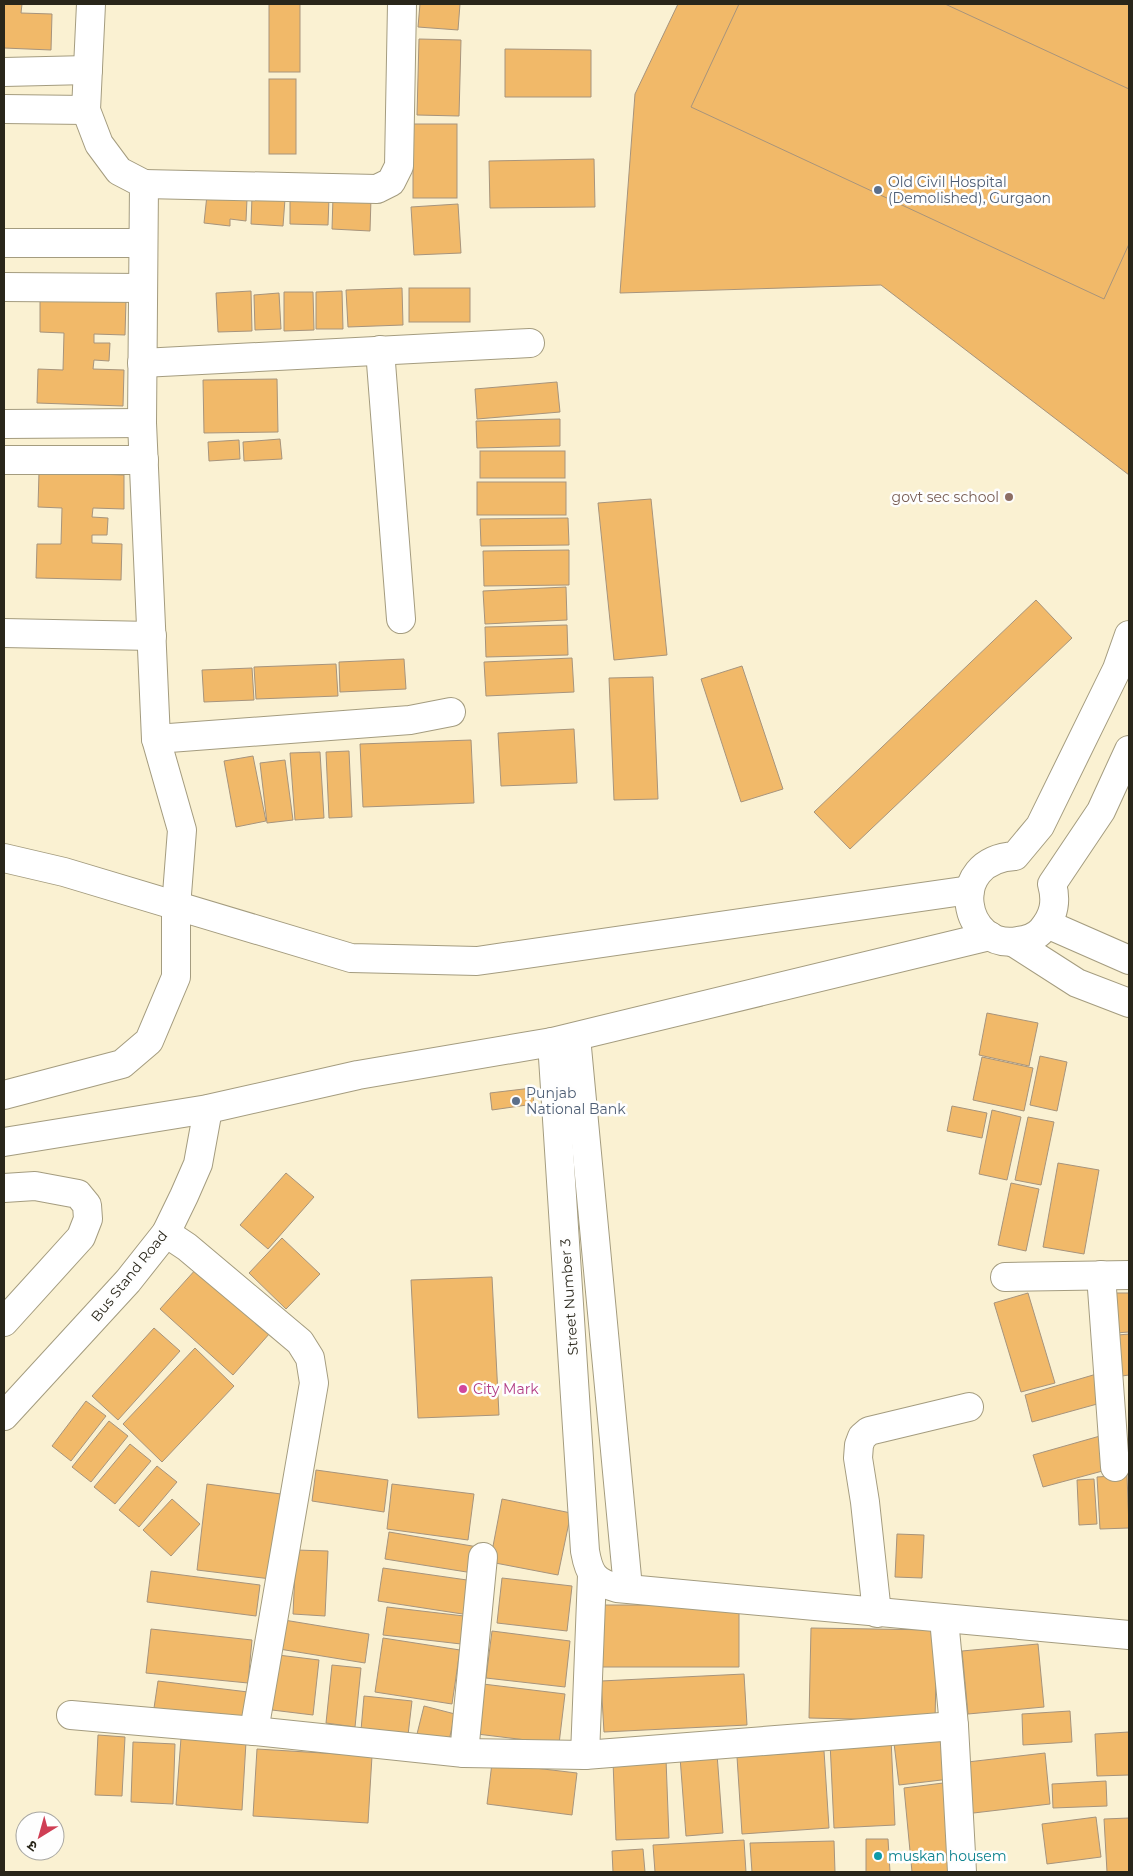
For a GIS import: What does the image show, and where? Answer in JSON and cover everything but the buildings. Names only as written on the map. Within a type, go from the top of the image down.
[{"type":"street","points":[[91,4],[86,110],[100,144],[119,171],[144,184],[377,189],[390,182],[399,166],[402,4]]},
{"type":"street","points":[[4,72],[88,70]]},
{"type":"street","points":[[4,110],[86,110]]},
{"type":"street","points":[[4,1094],[122,1064],[149,1041],[176,977],[176,907],[182,830],[156,740],[142,423],[144,184]]},
{"type":"street","points":[[4,243],[143,243]]},
{"type":"street","points":[[4,287],[143,288]]},
{"type":"street","points":[[142,363],[530,343]]},
{"type":"street","points":[[380,350],[401,619]]},
{"type":"street","points":[[4,424],[142,423]]},
{"type":"street","points":[[4,460],[144,460]]},
{"type":"street","points":[[4,633],[152,636]]},
{"type":"street","points":[[1129,635],[1118,669],[1040,826],[1015,856],[991,861],[981,868],[974,878],[970,890],[969,903],[972,916],[979,928],[1077,983],[1129,1003]]},
{"type":"street","points":[[156,740],[410,720],[451,712]]},
{"type":"street","points":[[4,1142],[208,1109],[358,1075],[564,1039],[1001,939],[1026,940],[1038,934],[1052,915],[1055,905],[1052,884],[1101,811],[1129,750]]},
{"type":"street","points":[[4,858],[64,872],[351,958],[477,961],[970,890]]},
{"type":"street","points":[[1047,924],[1129,960]]},
{"type":"street","points":[[564,1039],[628,1588]]},
{"type":"street","name":"Street Number 3","points":[[564,1039],[588,1563],[585,1755]]},
{"type":"street","name":"Bus Stand Road","points":[[4,1416],[128,1281],[166,1233],[198,1164],[208,1109]]},
{"type":"street","points":[[4,1188],[36,1186],[78,1194],[87,1204],[88,1219],[80,1237],[4,1322]]},
{"type":"street","points":[[166,1233],[187,1247],[300,1342],[310,1358],[314,1383],[254,1731]]},
{"type":"street","points":[[1101,1275],[1114,1467]]},
{"type":"street","points":[[1005,1277],[1129,1275]]},
{"type":"street","points":[[877,1613],[865,1502],[858,1458],[858,1445],[862,1436],[869,1430],[969,1407]]},
{"type":"street","points":[[464,1753],[483,1557]]},
{"type":"street","points":[[588,1563],[603,1584],[628,1588],[877,1613],[1129,1635]]},
{"type":"street","points":[[944,1619],[954,1726],[962,1872]]},
{"type":"street","points":[[71,1715],[254,1731],[464,1753],[585,1755],[954,1726]]},
{"type":"place","name":"Old Civil Hospital (Demolished), Gurgaon","points":[[878,190]]},
{"type":"place","name":"govt sec school","points":[[1009,497]]},
{"type":"place","name":"Punjab National Bank","points":[[516,1101]]},
{"type":"place","name":"City Mark","points":[[463,1389]]},
{"type":"place","name":"muskan housem","points":[[878,1856]]}]
